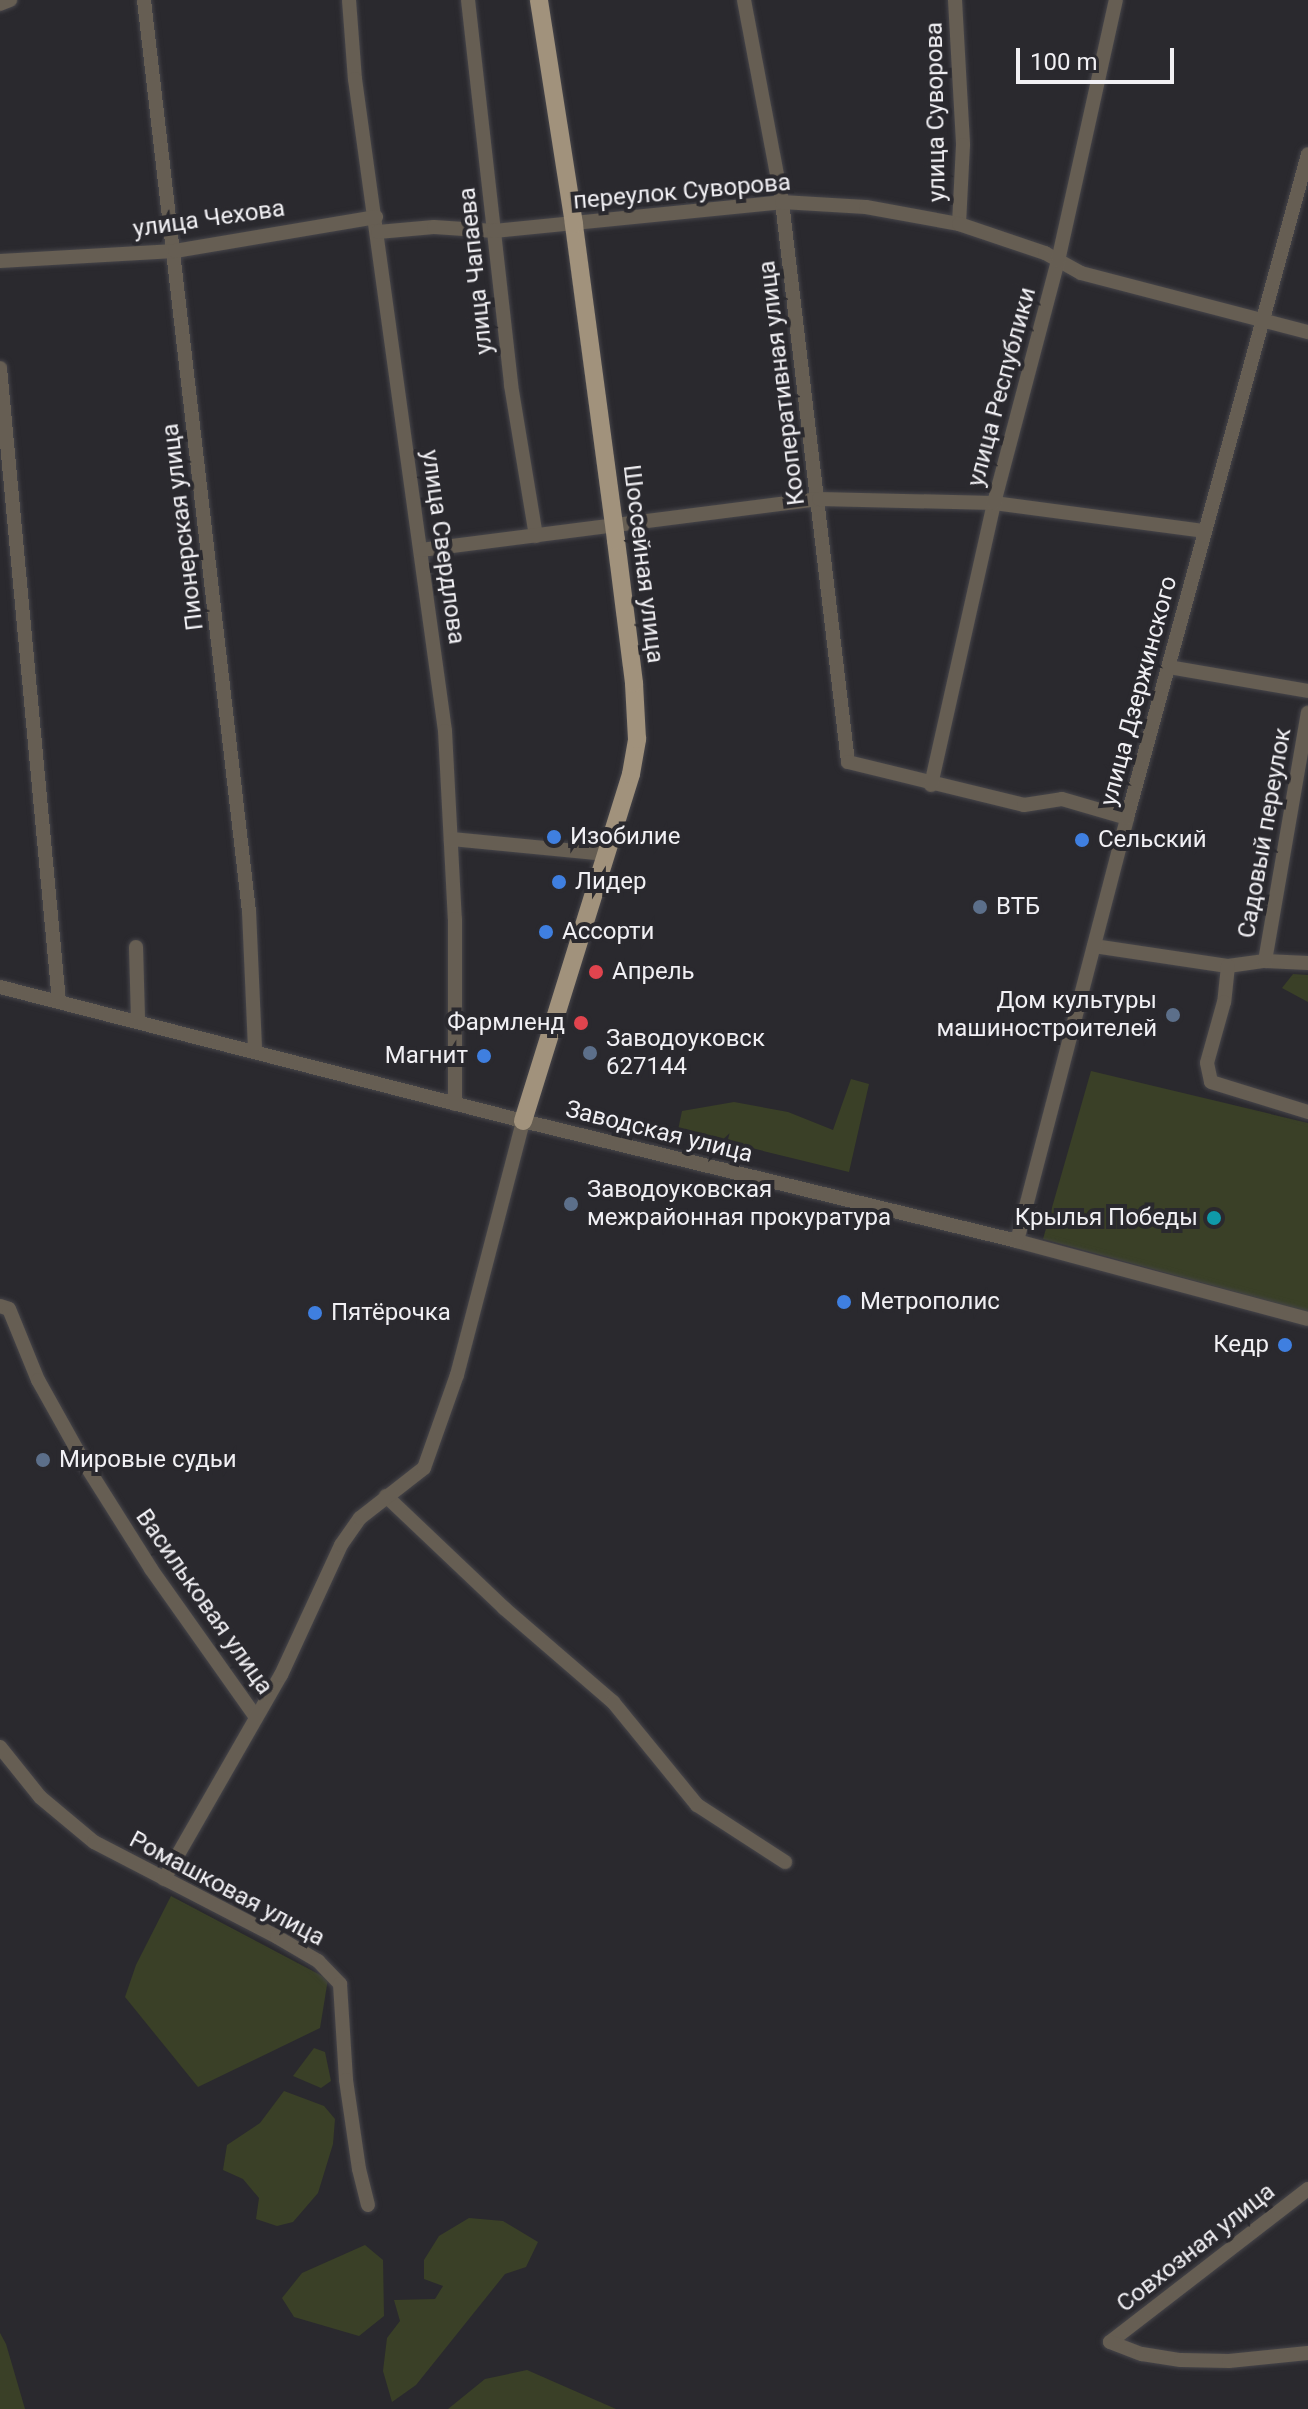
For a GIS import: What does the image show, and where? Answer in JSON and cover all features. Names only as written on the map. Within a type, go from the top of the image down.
[{"type":"main road","name":"Шоссейная улица","points":[[523,1121],[631,774],[637,739],[634,683],[614,523],[574,224],[539,0]]},
{"type":"street","points":[[0,4],[10,0]]},
{"type":"street","name":"Пионерская улица","points":[[144,0],[249,911],[255,1050]]},
{"type":"street","name":"улица Свердлова","points":[[349,0],[355,79],[445,731],[455,919],[455,1104]]},
{"type":"street","name":"улица Чапаева","points":[[468,0],[511,385],[536,536]]},
{"type":"street","name":"Кооперативная улица","points":[[744,0],[782,202],[848,762],[931,785]]},
{"type":"street","name":"улица Суворова","points":[[955,0],[963,145],[959,224]]},
{"type":"street","name":"улица Республики","points":[[931,785],[994,503],[1058,261],[1116,0]]},
{"type":"street","name":"улица Дзержинского","points":[[1017,1241],[1127,818],[1308,154]]},
{"type":"street","name":"переулок Суворова","points":[[377,225],[494,231],[782,202],[866,207],[959,224],[1045,253],[1081,273],[1308,332]]},
{"type":"street","name":"улица Чехова","points":[[0,261],[175,251],[377,225]]},
{"type":"street","points":[[0,368],[59,1001]]},
{"type":"street","points":[[421,550],[819,499],[994,503],[1205,531]]},
{"type":"street","points":[[1169,667],[1308,691]]},
{"type":"street","name":"Садовый переулок","points":[[1265,961],[1308,713]]},
{"type":"street","points":[[931,785],[1024,805],[1062,799],[1127,818]]},
{"type":"street","points":[[451,839],[607,854]]},
{"type":"street","points":[[1094,946],[1228,966],[1265,961],[1308,963]]},
{"type":"street","points":[[136,947],[138,1020]]},
{"type":"street","points":[[1228,966],[1224,1002],[1207,1063],[1211,1082],[1308,1112]]},
{"type":"street","name":"Заводская улица","points":[[0,987],[523,1121],[1017,1241],[1308,1319]]},
{"type":"street","points":[[164,1879],[281,1675],[341,1545],[360,1518],[424,1468],[443,1423],[523,1121]]},
{"type":"street","name":"Васильковая улица","points":[[0,1306],[9,1309],[38,1380],[85,1464],[151,1569],[255,1716]]},
{"type":"street","points":[[386,1496],[504,1608],[613,1702],[697,1805],[785,1862]]},
{"type":"street","name":"Ромашковая улица","points":[[0,1747],[40,1797],[94,1842],[318,1961],[340,1984],[346,2080],[359,2169],[368,2205]]},
{"type":"street","name":"Совхозная улица","points":[[1308,2189],[1110,2342],[1142,2354],[1181,2360],[1229,2361],[1308,2353]]},
{"type":"green space","points":[[1293,974],[1308,975],[1308,1002],[1282,988]]},
{"type":"green space","points":[[1091,1071],[1308,1123],[1308,1312],[1043,1239]]},
{"type":"green space","points":[[851,1079],[869,1084],[849,1172],[678,1130],[682,1111],[734,1102],[788,1112],[833,1130]]},
{"type":"green space","points":[[171,1896],[328,1979],[320,2028],[198,2087],[125,1997],[136,1965]]},
{"type":"green space","points":[[314,2048],[325,2052],[331,2081],[321,2088],[293,2076]]},
{"type":"green space","points":[[284,2091],[324,2106],[335,2119],[333,2144],[318,2193],[293,2222],[277,2226],[256,2219],[259,2198],[243,2179],[223,2170],[227,2145],[260,2123]]},
{"type":"green space","points":[[469,2218],[503,2221],[538,2242],[526,2267],[505,2274],[416,2385],[392,2402],[383,2371],[387,2338],[400,2321],[394,2300],[435,2299],[443,2286],[424,2279],[424,2260],[439,2236]]},
{"type":"green space","points":[[365,2245],[383,2260],[384,2316],[359,2336],[294,2317],[282,2298],[302,2273]]},
{"type":"green space","points":[[0,2333],[6,2344],[25,2409],[0,2409]]},
{"type":"green space","points":[[527,2370],[616,2409],[448,2409],[485,2379]]},
{"type":"place","name":"Изобилие","points":[[554,837]]},
{"type":"place","name":"Сельский","points":[[1082,840]]},
{"type":"place","name":"Лидер","points":[[559,882]]},
{"type":"place","name":"ВТБ","points":[[980,907]]},
{"type":"place","name":"Ассорти","points":[[546,932]]},
{"type":"place","name":"Апрель","points":[[596,972]]},
{"type":"place","name":"Дом культуры машиностроителей","points":[[1173,1015]]},
{"type":"place","name":"Фармленд","points":[[581,1023]]},
{"type":"place","name":"Заводоуковск 627144","points":[[590,1053]]},
{"type":"place","name":"Магнит","points":[[484,1056]]},
{"type":"place","name":"Заводоуковская межрайонная прокуратура","points":[[571,1204]]},
{"type":"place","name":"Крылья Победы","points":[[1214,1218]]},
{"type":"place","name":"Метрополис","points":[[844,1302]]},
{"type":"place","name":"Пятёрочка","points":[[315,1313]]},
{"type":"place","name":"Кедр","points":[[1285,1345]]},
{"type":"place","name":"Мировые судьи","points":[[43,1460]]}]
